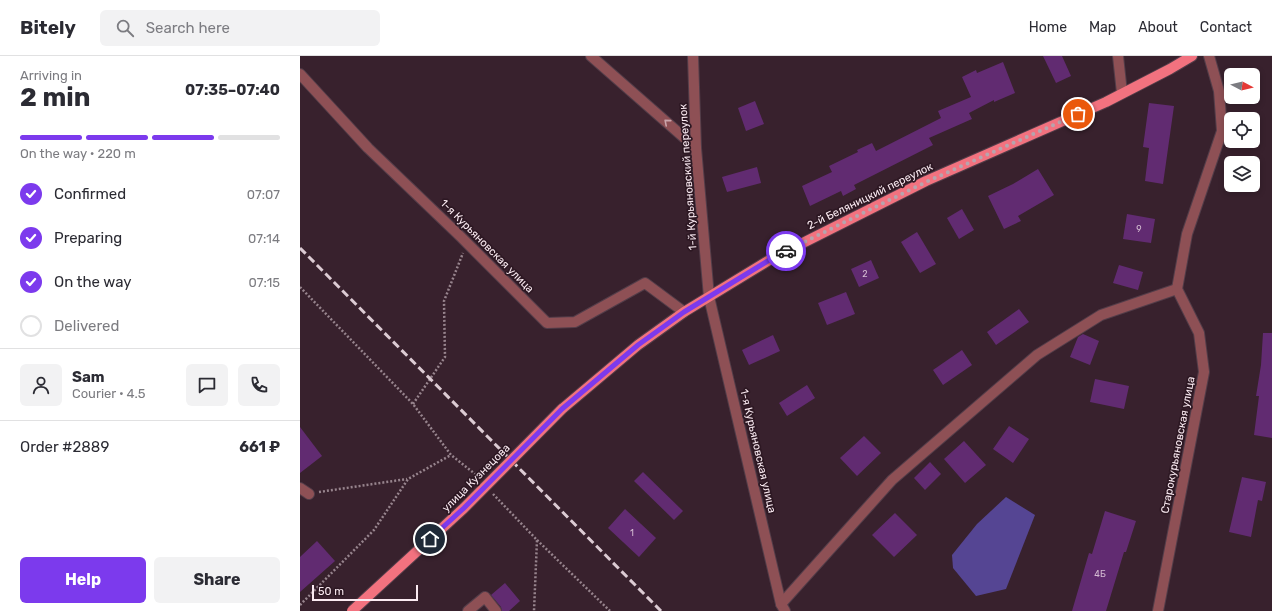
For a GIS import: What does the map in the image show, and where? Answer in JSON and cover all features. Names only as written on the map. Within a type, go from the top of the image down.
[{"type":"main road","name":"2-й Беляницкий переулок","points":[[562,409],[638,345],[684,312],[771,259],[926,182],[1122,93],[1170,69],[1192,56]]},
{"type":"main road","name":"улица Кузнецова","points":[[352,611],[464,508],[562,409]]},
{"type":"street","points":[[591,56],[696,148]]},
{"type":"street","name":"1-й Курьяновский переулок","points":[[693,56],[696,148],[709,297]]},
{"type":"street","points":[[1118,56],[1122,93]]},
{"type":"street","points":[[783,608],[892,480],[1037,355],[1101,315],[1177,289],[1188,234],[1222,131],[1219,92],[1209,56]]},
{"type":"street","name":"1-я Курьяновская улица","points":[[300,74],[368,148],[467,243],[547,323],[575,322],[645,283],[684,312]]},
{"type":"street","name":"Старокурьяновская улица","points":[[1158,611],[1204,372],[1199,333],[1177,289]]},
{"type":"street","name":"1-я Курьяновская улица","points":[[709,297],[783,608]]},
{"type":"street","points":[[300,488],[309,494]]},
{"type":"street","points":[[468,611],[485,597],[496,611]]},
{"type":"path","points":[[413,404],[445,357],[444,301],[467,243]]},
{"type":"path","points":[[300,287],[413,404],[451,455],[482,480]]},
{"type":"path","points":[[309,494],[408,479],[451,455]]},
{"type":"path","points":[[300,605],[374,530],[408,479]]},
{"type":"path","points":[[491,491],[537,540],[610,611]]},
{"type":"path","points":[[534,611],[537,540]]},
{"type":"shaded area","points":[[1006,497],[1035,515],[1006,589],[976,596],[953,568],[952,555],[977,524]]},
{"type":"building","points":[[1043,56],[1062,56],[1071,76],[1056,83]]},
{"type":"building","points":[[1003,62],[1015,93],[994,102],[994,100],[969,113],[972,119],[929,138],[933,145],[854,185],[856,189],[843,196],[841,191],[810,206],[802,186],[832,172],[829,166],[858,152],[857,150],[872,143],[876,151],[941,118],[938,111],[971,97],[962,77],[976,70],[977,73]]},
{"type":"building","points":[[755,101],[764,124],[746,131],[738,108]]},
{"type":"building","points":[[1149,103],[1174,106],[1163,184],[1145,181],[1149,148],[1143,147]]},
{"type":"building","points":[[757,167],[761,183],[727,192],[722,177]]},
{"type":"building","points":[[1038,169],[1054,195],[1018,216],[1021,221],[1004,229],[988,196],[1013,184]]},
{"type":"building","points":[[962,209],[974,230],[959,239],[947,218]]},
{"type":"building","points":[[1127,214],[1155,219],[1151,243],[1123,239]]},
{"type":"building","points":[[917,232],[936,264],[920,273],[901,242]]},
{"type":"building","points":[[871,260],[879,278],[859,287],[851,269]]},
{"type":"building","points":[[1119,265],[1143,272],[1138,290],[1113,283]]},
{"type":"building","points":[[846,292],[855,314],[827,325],[818,303]]},
{"type":"building","points":[[1019,309],[1029,322],[996,345],[987,332]]},
{"type":"building","points":[[1263,333],[1272,333],[1272,438],[1254,435],[1259,396],[1256,396],[1261,365]]},
{"type":"building","points":[[1083,334],[1099,341],[1090,365],[1070,357],[1078,337]]},
{"type":"building","points":[[773,335],[780,351],[749,365],[742,350]]},
{"type":"building","points":[[962,350],[972,365],[943,385],[933,370]]},
{"type":"building","points":[[1095,379],[1129,386],[1124,409],[1090,402]]},
{"type":"building","points":[[807,385],[815,398],[787,416],[779,403]]},
{"type":"building","points":[[1009,426],[1029,439],[1013,463],[993,449]]},
{"type":"building","points":[[300,427],[322,456],[300,473]]},
{"type":"building","points":[[864,436],[881,453],[857,476],[840,458]]},
{"type":"building","points":[[964,441],[986,465],[965,483],[944,459]]},
{"type":"building","points":[[930,462],[941,474],[925,490],[914,478]]},
{"type":"building","points":[[643,472],[683,511],[674,520],[634,481]]},
{"type":"building","points":[[1242,477],[1266,482],[1262,501],[1258,500],[1251,537],[1229,532]]},
{"type":"building","points":[[625,509],[656,538],[639,557],[608,528]]},
{"type":"building","points":[[1105,511],[1136,521],[1126,552],[1124,552],[1106,611],[1072,611],[1089,553],[1092,554]]},
{"type":"building","points":[[895,513],[917,535],[894,557],[872,535]]},
{"type":"building","points":[[317,541],[335,561],[300,592],[300,557]]},
{"type":"building","points":[[505,583],[520,601],[509,611],[502,611],[501,607],[491,595]]},
{"type":"railway","points":[[300,248],[661,611]]},
{"type":"way so far","points":[[786,251],[926,182],[1078,114]]},
{"type":"route","points":[[430,539],[464,508],[562,409],[638,345],[684,312],[786,251]]}]
